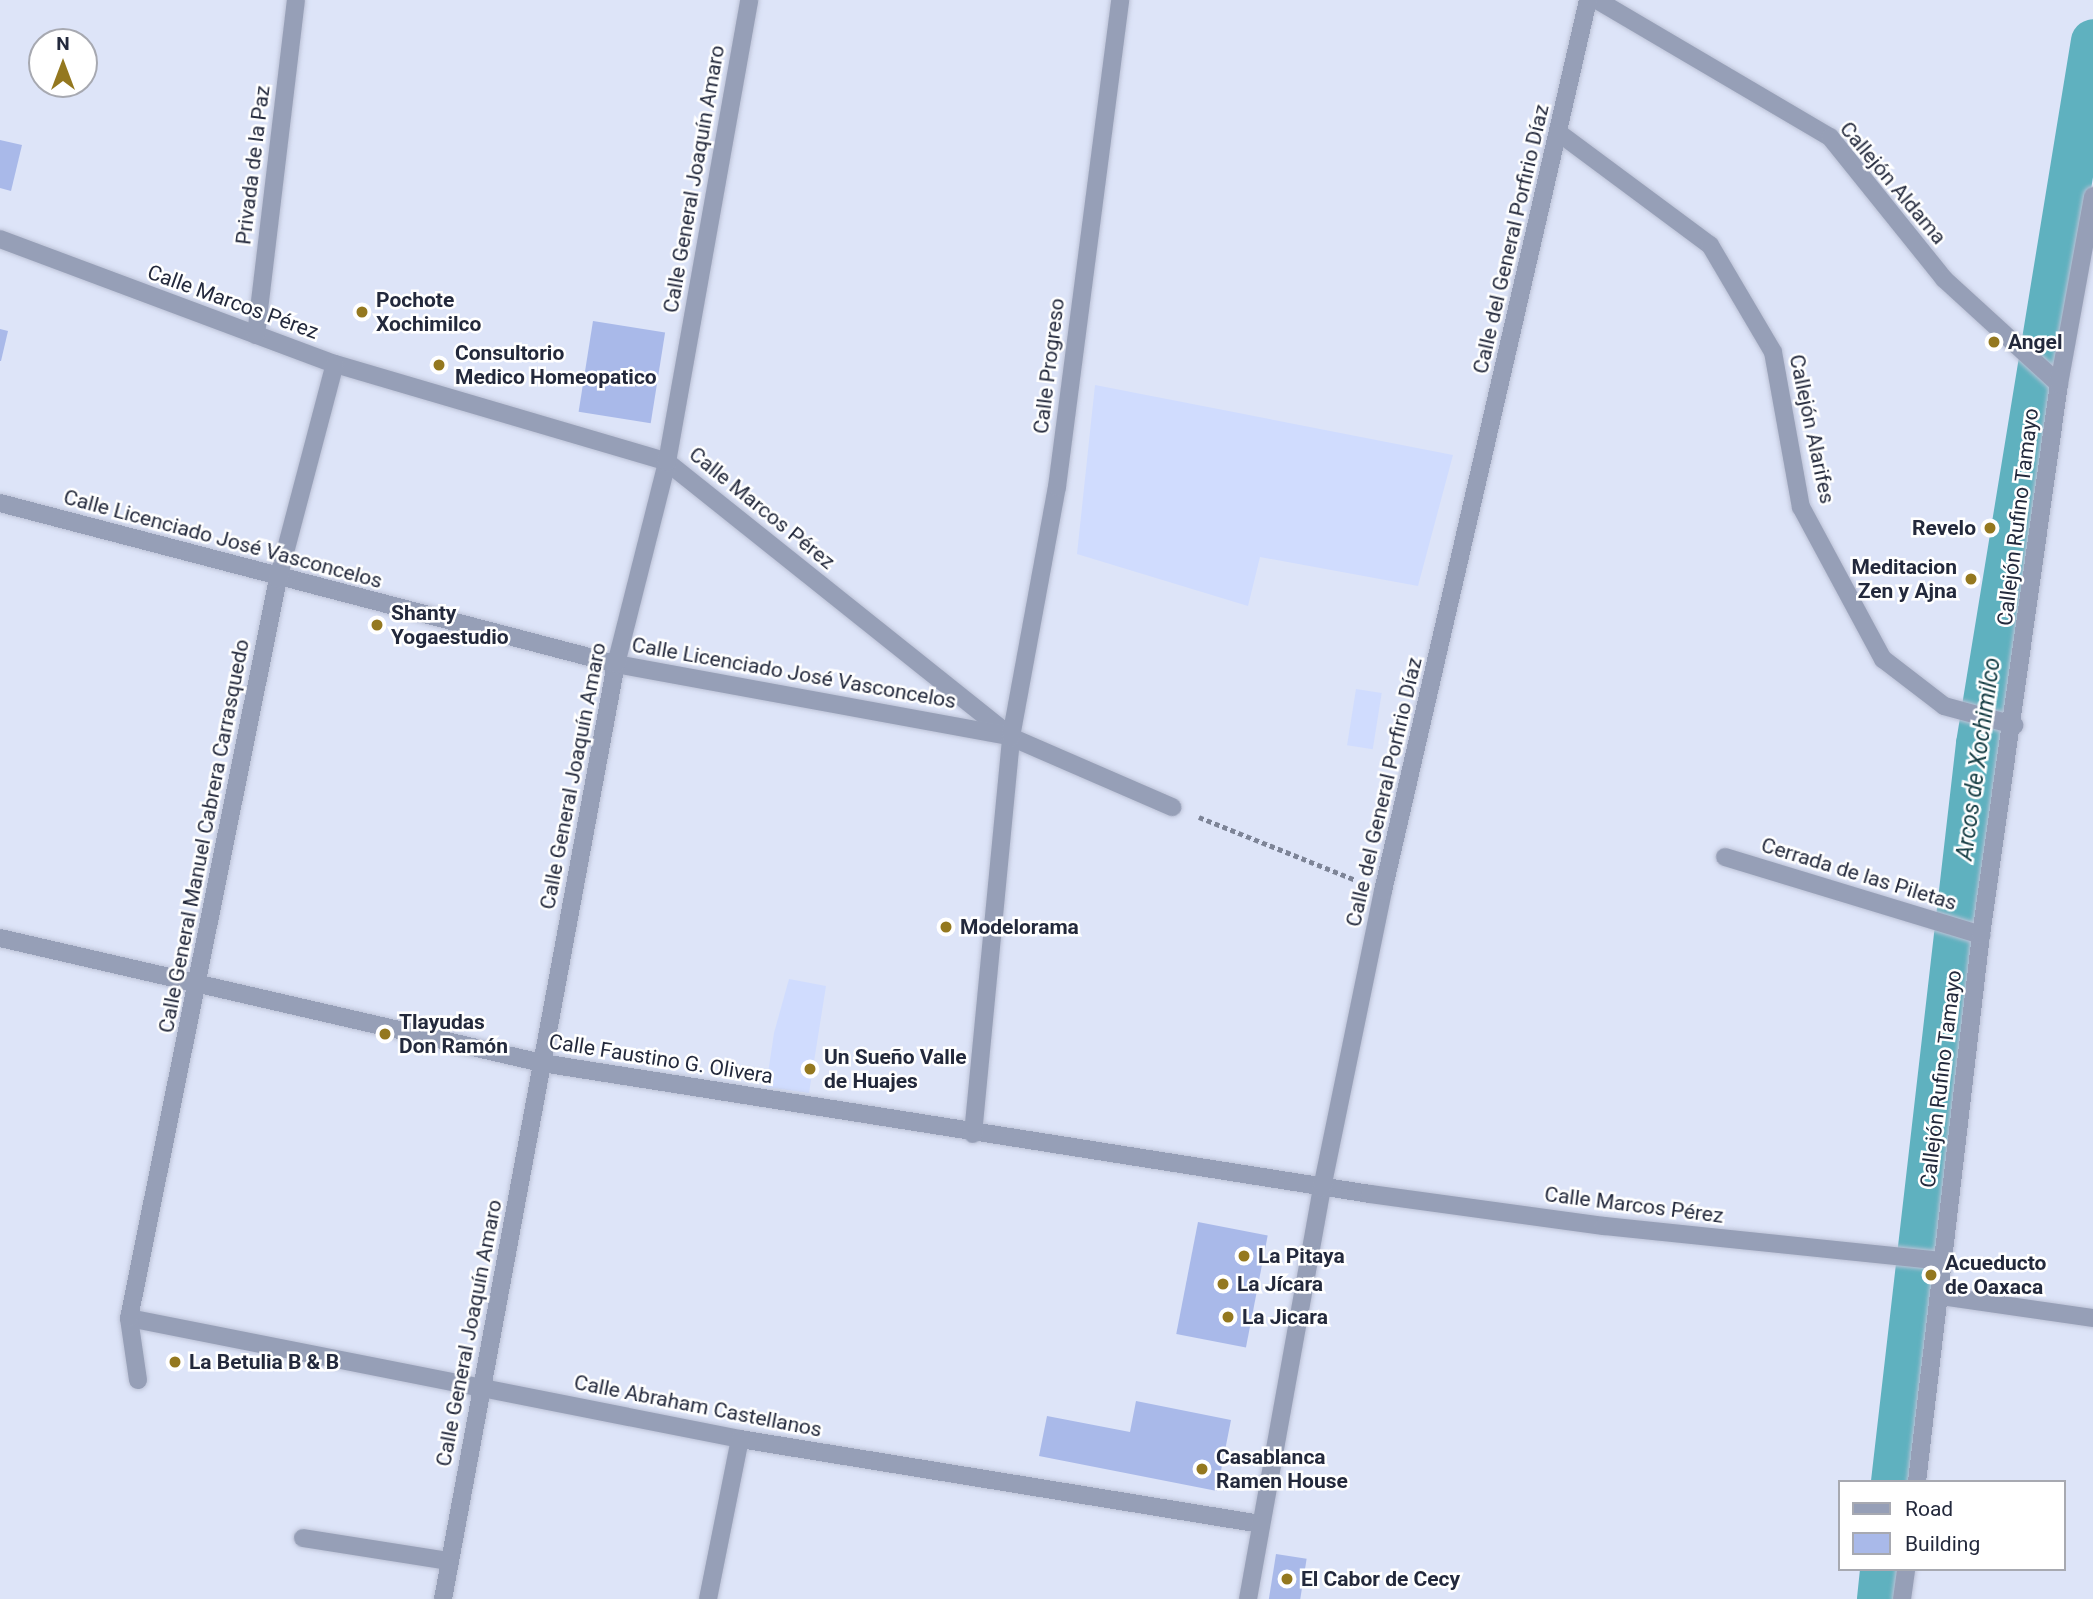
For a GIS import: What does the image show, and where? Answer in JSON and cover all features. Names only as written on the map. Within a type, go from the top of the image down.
[{"type":"street","name":"Privada de la Paz","points":[[256,335],[296,0]]},
{"type":"street","name":"Calle General Joaquín Amaro","points":[[443,1599],[616,664],[667,462],[749,0]]},
{"type":"street","name":"Calle Progreso","points":[[973,1134],[1011,737],[1056,487],[1120,0]]},
{"type":"street","name":"Calle del General Porfirio Díaz","points":[[1248,1599],[1322,1188],[1383,891],[1588,0]]},
{"type":"street","name":"Callejón Aldama","points":[[1597,0],[1829,137],[1944,279],[2059,384]]},
{"type":"street","name":"Callejón Alarifes","points":[[1559,134],[1710,245],[1773,352],[1801,507],[1883,659],[1944,706],[2014,725]]},
{"type":"street","name":"Callejón Rufino Tamayo","points":[[1917,1480],[1981,935],[2014,725],[2059,384],[2093,196]]},
{"type":"street","name":"Calle Marcos Pérez","points":[[0,239],[335,364],[667,462],[1011,737],[1172,807]]},
{"type":"street","name":"Calle General Manuel Cabrera Carrasquedo","points":[[129,1318],[199,983],[278,579],[335,364]]},
{"type":"street","name":"Calle Licenciado José Vasconcelos","points":[[0,503],[278,579],[616,664],[1011,737]]},
{"type":"street","name":"Cerrada de las Piletas","points":[[1724,857],[1981,935]]},
{"type":"street","name":"Calle Faustino G. Olivera","points":[[0,938],[542,1063],[1322,1188]]},
{"type":"street","name":"Calle Marcos Pérez","points":[[1322,1188],[1604,1226],[1942,1261]]},
{"type":"street","points":[[1940,1296],[2093,1318]]},
{"type":"street","points":[[129,1318],[138,1380]]},
{"type":"street","name":"Calle Abraham Castellanos","points":[[129,1318],[740,1439],[1261,1524]]},
{"type":"street","points":[[708,1599],[740,1439]]},
{"type":"street","points":[[303,1538],[448,1561]]},
{"type":"street","points":[[1902,1599],[1906,1571]]},
{"type":"path","points":[[1172,807],[1383,891]]},
{"type":"shaded area","points":[[1095,385],[1453,455],[1418,586],[1260,557],[1248,606],[1077,554]]},
{"type":"shaded area","points":[[1356,689],[1382,693],[1373,749],[1347,745]]},
{"type":"shaded area","points":[[789,979],[826,986],[809,1093],[766,1087],[774,1033]]},
{"type":"building","points":[[0,140],[22,145],[11,191],[0,188]]},
{"type":"building","points":[[593,321],[665,332],[651,423],[579,412]]},
{"type":"building","points":[[0,329],[8,331],[1,361],[0,361]]},
{"type":"building","name":"La Jícara","points":[[1198,1222],[1268,1236],[1246,1347],[1176,1334]]},
{"type":"building","points":[[1136,1401],[1231,1420],[1217,1491],[1039,1456],[1047,1416],[1130,1432]]},
{"type":"building","name":"El Cabor de Cecy","points":[[1276,1554],[1307,1559],[1300,1599],[1269,1599]]},
{"type":"waterway","name":"Arcos de Xochimilco","points":[[1893,1480],[1978,744],[2093,41]]},
{"type":"waterway","name":"Arcos de Xochimilco","points":[[1879,1599],[1882,1571]]},
{"type":"place","name":"Pochote Xochimilco","points":[[362,312]]},
{"type":"place","name":"Angel","points":[[1994,342]]},
{"type":"place","name":"Consultorio Medico Homeopatico","points":[[439,365]]},
{"type":"place","name":"Revelo","points":[[1990,528]]},
{"type":"place","name":"Meditacion Zen y Ajna","points":[[1971,579]]},
{"type":"place","name":"Shanty Yogaestudio","points":[[377,625]]},
{"type":"place","name":"Modelorama","points":[[946,927]]},
{"type":"place","name":"Tlayudas Don Ramón","points":[[385,1034]]},
{"type":"place","name":"Un Sueño Valle de Huajes","points":[[810,1069]]},
{"type":"place","name":"La Pitaya","points":[[1244,1256]]},
{"type":"place","name":"Acueducto de Oaxaca","points":[[1931,1275]]},
{"type":"place","name":"La Jícara","points":[[1223,1284]]},
{"type":"place","name":"La Jicara","points":[[1228,1317]]},
{"type":"place","name":"La Betulia B & B","points":[[175,1362]]},
{"type":"place","name":"Casablanca Ramen House","points":[[1202,1469]]},
{"type":"place","name":"El Cabor de Cecy","points":[[1287,1579]]}]
